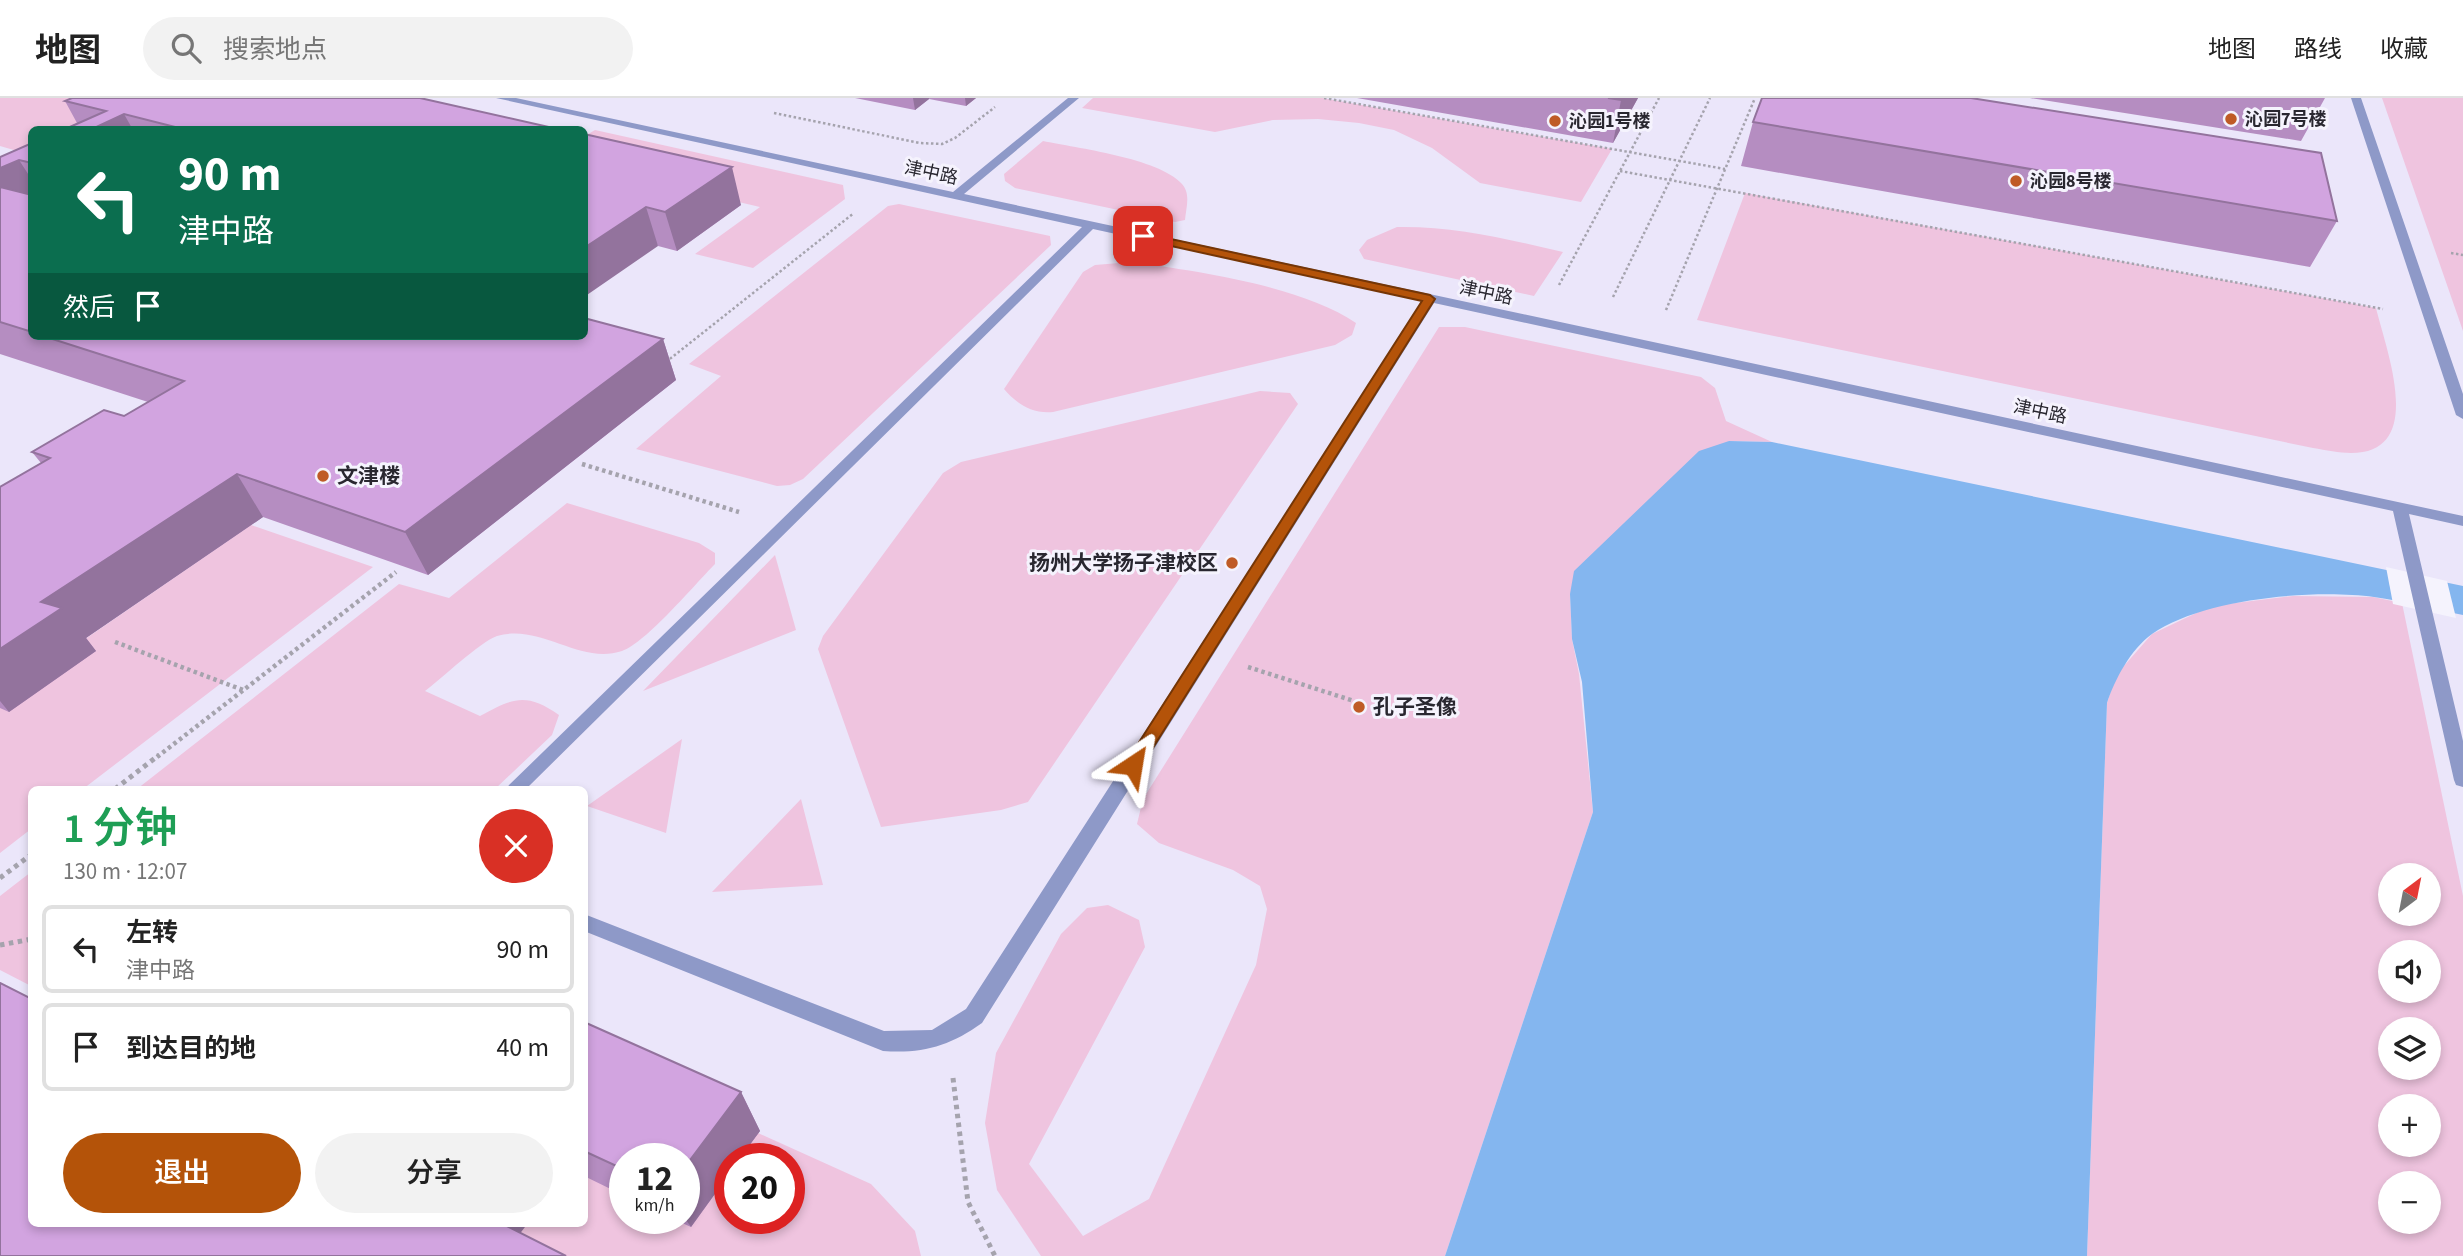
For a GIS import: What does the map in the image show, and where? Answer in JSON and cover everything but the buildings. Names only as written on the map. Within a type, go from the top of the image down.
[{"type":"lane","name":"津中路","points":[[501,98],[2463,521]]},
{"type":"lane","points":[[955,196],[1074,98]]},
{"type":"lane","points":[[2356,98],[2463,415]]},
{"type":"lane","points":[[517,786],[1091,225]]},
{"type":"lane","points":[[588,924],[883,1041],[928,1042],[948,1035],[974,1016],[1430,299]]},
{"type":"lane","points":[[2400,508],[2463,780]]},
{"type":"path","points":[[1324,98],[1725,169]]},
{"type":"path","points":[[1539,322],[1659,98]]},
{"type":"path","points":[[1595,334],[1710,98]]},
{"type":"path","points":[[1651,346],[1755,98]]},
{"type":"path","points":[[766,112],[920,143],[942,144],[955,138],[996,106]]},
{"type":"path","points":[[1620,172],[2430,318]]},
{"type":"path","points":[[658,368],[893,183]]},
{"type":"path","points":[[582,464],[783,526]]},
{"type":"path","points":[[119,786],[396,572]]},
{"type":"path","points":[[115,642],[243,690]]},
{"type":"path","points":[[1204,653],[1354,701]]},
{"type":"path","points":[[0,878],[28,857]]},
{"type":"path","points":[[0,945],[28,940]]},
{"type":"path","points":[[948,1035],[968,1202],[995,1256]]},
{"type":"shaded area","name":"扬州大学扬子津校区","points":[[0,98],[2463,98],[2463,1256],[0,1256]]},
{"type":"shaded area","points":[[0,98],[174,98],[111,126],[28,126],[28,154],[0,146]]},
{"type":"shaded area","points":[[1093,98],[1322,98],[1612,149],[1581,202],[1480,183],[1432,148],[1394,130],[1318,119],[1273,120],[1215,132],[1082,108]]},
{"type":"shaded area","points":[[2382,98],[2463,98],[2463,331]]},
{"type":"shaded area","points":[[595,130],[843,185],[845,199],[753,268],[695,254],[760,207],[588,167],[588,134]]},
{"type":"shaded area","points":[[1043,141],[1116,155],[1171,175],[1185,188],[1185,220],[1175,222],[1015,188],[1005,181],[1004,174]]},
{"type":"shaded area","points":[[1745,193],[2376,308],[2393,372],[2395,418],[2388,436],[2374,448],[2351,453],[2337,452],[1697,320]]},
{"type":"shaded area","points":[[899,204],[1050,236],[1051,245],[803,479],[790,485],[777,486],[636,449],[721,376],[689,364],[888,206]]},
{"type":"shaded area","points":[[1397,227],[1460,231],[1563,252],[1534,296],[1364,259],[1359,250],[1367,240]]},
{"type":"shaded area","points":[[1131,262],[1186,270],[1278,290],[1334,310],[1356,323],[1352,335],[1335,345],[1053,412],[1032,410],[1014,399],[1004,389],[1083,272],[1095,265]]},
{"type":"shaded area","points":[[1439,327],[1465,327],[1701,377],[1715,388],[1726,421],[1772,442],[1729,441],[1570,594],[1572,639],[1579,674],[1593,812],[1445,1256],[1041,1256],[997,1190],[985,1123],[996,1053],[1061,934],[1087,908],[1108,905],[1139,920],[1145,947],[1029,1164],[1083,1236],[1149,1199],[1256,965],[1267,909],[1260,886],[1233,870],[1159,843],[1137,824],[1143,799]]},
{"type":"shaded area","points":[[1260,391],[1290,393],[1298,404],[1028,802],[1001,810],[881,827],[818,649],[823,636],[943,473],[961,462]]},
{"type":"shaded area","points":[[567,503],[699,543],[715,553],[715,564],[657,625],[622,651],[591,653],[529,635],[513,633],[497,636],[471,653],[425,691],[480,716],[520,700],[537,703],[559,715],[552,735],[498,786],[141,786],[399,584],[449,598]]},
{"type":"shaded area","points":[[251,525],[373,567],[87,786],[28,786],[28,831],[0,853],[0,708],[75,646]]},
{"type":"shaded area","points":[[775,555],[796,630],[643,691]]},
{"type":"shaded area","points":[[2293,596],[2373,597],[2402,603],[2463,896],[2463,1256],[2087,1256],[2107,703],[2116,675],[2152,634],[2211,606]]},
{"type":"shaded area","points":[[682,739],[666,833],[588,805]]},
{"type":"shaded area","points":[[801,799],[823,885],[712,892]]},
{"type":"shaded area","points":[[28,874],[28,984],[0,970],[0,896]]},
{"type":"shaded area","points":[[588,1056],[780,1143],[714,1143],[714,1234],[805,1234],[805,1154],[871,1184],[915,1231],[921,1256],[566,1256],[509,1227],[588,1227]]},
{"type":"water","points":[[1729,441],[1772,442],[2463,586],[2463,615],[2374,597],[2349,595],[2291,596],[2229,604],[2174,622],[2152,634],[2137,648],[2119,675],[2107,703],[2087,1256],[1445,1256],[1593,812],[1582,682],[1572,639],[1570,594],[1574,571],[1699,451]]},
{"type":"pier","points":[[2386,567],[2447,581],[2456,618],[2393,604]]},
{"type":"place","name":"沁园7号楼","points":[[2231,119]]},
{"type":"place","name":"沁园1号楼","points":[[1555,121]]},
{"type":"place","name":"沁园8号楼","points":[[2016,181]]},
{"type":"place","name":"文津楼","points":[[323,476]]},
{"type":"place","name":"扬州大学扬子津校区","points":[[1232,563]]},
{"type":"place","name":"孔子圣像","points":[[1359,707]]},
{"type":"route","points":[[1133,765],[1430,299],[1143,236]]}]
